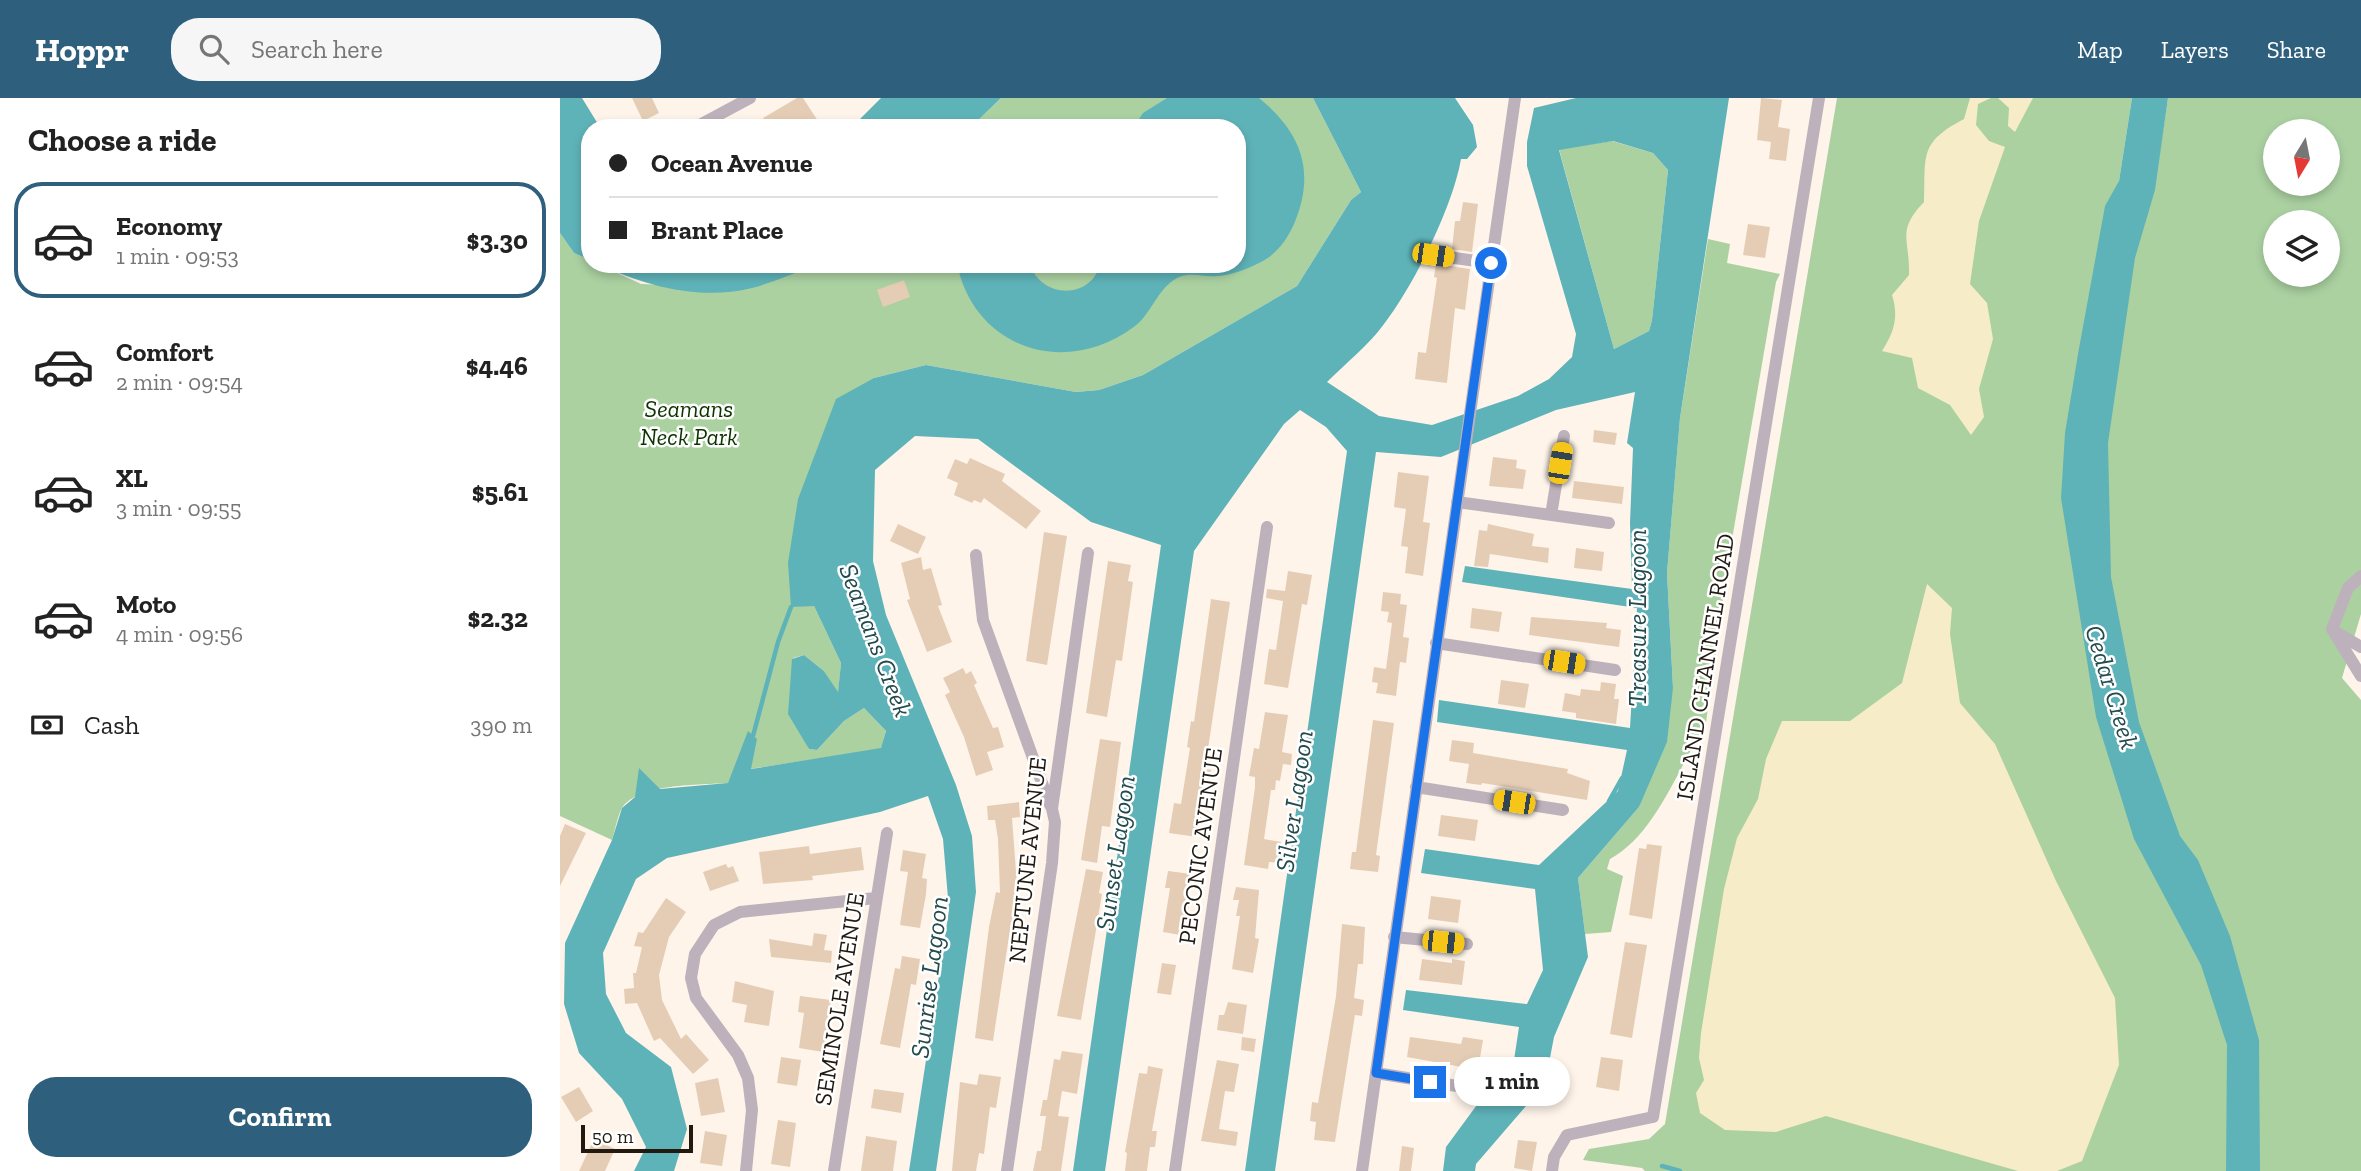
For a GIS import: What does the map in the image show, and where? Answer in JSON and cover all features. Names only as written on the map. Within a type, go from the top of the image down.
[{"type":"street","points":[[711,119],[750,98]]},
{"type":"street","points":[[1362,1171],[1515,98]]},
{"type":"street","name":"ISLAND CHANNEL ROAD","points":[[1552,1171],[1554,1157],[1567,1135],[1653,1117],[1819,98]]},
{"type":"street","points":[[1433,255],[1491,263]]},
{"type":"street","points":[[1552,515],[1564,436]]},
{"type":"street","points":[[1457,502],[1609,523]]},
{"type":"street","name":"PECONIC AVENUE","points":[[1175,1171],[1267,527]]},
{"type":"street","name":"NEPTUNE AVENUE","points":[[1007,1171],[1052,863],[1055,822],[1052,809],[1088,553]]},
{"type":"street","points":[[976,555],[984,620],[1052,809]]},
{"type":"street","points":[[2332,629],[2348,588],[2361,576]]},
{"type":"street","points":[[2332,629],[2361,646]]},
{"type":"street","points":[[2332,629],[2361,676]]},
{"type":"street","points":[[1436,643],[1615,670]]},
{"type":"street","points":[[1416,787],[1563,810]]},
{"type":"street","name":"SEMINOLE AVENUE","points":[[834,1171],[887,833]]},
{"type":"street","points":[[746,1171],[752,1110],[748,1078],[738,1055],[695,998],[691,978],[695,954],[714,925],[740,912],[876,898]]},
{"type":"street","points":[[1394,937],[1467,944]]},
{"type":"street","points":[[1376,1073],[1457,1086]]},
{"type":"green space","name":"Seamans Neck Park","points":[[1001,98],[1313,98],[1361,192],[1351,200],[1297,286],[1143,375],[1099,390],[1076,392],[926,365],[874,378],[814,606],[841,663],[838,694],[824,671],[804,655],[793,658],[804,738],[809,749],[817,750],[844,721],[864,708],[886,731],[881,749],[750,769],[756,739],[728,783],[671,787],[630,800],[620,812],[612,840],[560,816],[560,233],[574,253],[581,256],[581,273],[617,273],[641,284],[750,288],[793,273],[1246,273],[1246,119],[979,119]]},
{"type":"green space","points":[[1837,98],[2132,98],[2119,181],[2154,190],[2168,98],[2361,98],[2361,614],[2342,678],[2361,700],[2361,1171],[1645,1171],[1642,1168],[1583,1160],[1589,1149],[1649,1139],[1665,1124]]},
{"type":"green space","points":[[1612,141],[1653,153],[1668,170],[1649,331],[1614,349],[1559,149]]},
{"type":"green space","points":[[1708,239],[1730,244],[1727,263],[1780,274],[1776,282],[1728,563],[1704,737],[1696,741],[1649,823],[1625,849],[1610,859],[1607,869],[1623,876],[1611,932],[1585,934],[1578,878],[1639,807],[1673,688],[1667,573],[1680,418]]},
{"type":"sand","points":[[1970,98],[1991,98],[1978,104],[1976,125],[1989,141],[2005,147],[1979,221],[1970,284],[1987,303],[1993,339],[1979,389],[1984,417],[1971,435],[1950,405],[1918,388],[1912,358],[1882,351],[1894,324],[1892,295],[1909,275],[1907,228],[1924,202],[1925,162],[1928,152],[1939,136],[1964,119]]},
{"type":"sand","points":[[1998,98],[2033,98],[2015,132],[2008,126],[2009,108]]},
{"type":"sand","points":[[1927,584],[1952,608],[1950,634],[1960,703],[1995,744],[2056,881],[2115,998],[2119,1065],[2082,1161],[2057,1171],[2018,1171],[1826,1116],[1776,1132],[1725,1130],[1700,1113],[1696,1093],[1704,1080],[1699,1058],[1701,1033],[1724,889],[1737,838],[1758,799],[1766,759],[1782,721],[1850,721],[1902,683]]},
{"type":"water","points":[[560,98],[582,98],[595,119],[581,119],[581,256],[574,253],[560,233]]},
{"type":"water","points":[[881,98],[1001,98],[979,119],[860,119]]},
{"type":"water","points":[[1167,98],[1259,98],[1274,111],[1295,140],[1304,171],[1301,205],[1294,224],[1275,252],[1246,268],[1246,119],[1139,119],[1143,113]]},
{"type":"water","name":"Seamans Creek","points":[[1313,98],[1455,98],[1473,125],[1477,147],[1467,159],[1461,159],[1441,222],[1396,308],[1371,339],[1327,382],[1379,416],[1432,425],[1518,396],[1549,379],[1572,357],[1576,334],[1527,166],[1527,142],[1534,108],[1576,98],[1729,98],[1680,418],[1667,573],[1673,688],[1667,742],[1639,807],[1578,878],[1588,957],[1554,1037],[1545,1084],[1476,1164],[1475,1171],[1443,1171],[1446,1147],[1482,1098],[1511,1080],[1519,1027],[1403,1010],[1406,990],[1527,1004],[1543,970],[1535,889],[1421,873],[1425,849],[1539,865],[1618,791],[1627,750],[1437,722],[1439,700],[1630,728],[1637,608],[1462,582],[1465,566],[1632,589],[1630,523],[1633,448],[1627,443],[1635,392],[1556,410],[1441,457],[1376,452],[1275,1171],[1245,1171],[1347,451],[1326,427],[1300,410],[1284,424],[1194,551],[1105,1171],[1073,1171],[1161,545],[1091,522],[978,439],[915,436],[875,470],[873,561],[886,615],[956,785],[972,836],[976,892],[936,1171],[909,1171],[949,910],[943,839],[928,796],[880,812],[667,858],[636,879],[603,953],[606,994],[626,1033],[671,1067],[687,1129],[674,1171],[634,1171],[646,1147],[622,1099],[579,1053],[564,1004],[565,943],[612,840],[622,808],[635,797],[639,768],[660,789],[728,783],[748,731],[757,739],[751,769],[881,748],[886,731],[864,708],[844,721],[817,750],[809,749],[788,714],[792,659],[804,655],[824,671],[838,692],[841,663],[814,606],[791,607],[788,563],[798,499],[836,399],[874,378],[926,365],[1076,392],[1099,390],[1143,375],[1297,286],[1351,200],[1361,192]],"holes":[[[1613,141],[1653,153],[1668,170],[1652,320],[1649,331],[1614,349],[1559,150]]]},
{"type":"water","name":"Cedar Creek","points":[[2132,98],[2168,98],[2155,190],[2135,258],[2108,443],[2111,577],[2139,722],[2180,836],[2198,860],[2230,936],[2259,1040],[2260,1171],[2226,1171],[2227,1045],[2201,965],[2134,839],[2096,717],[2061,498],[2065,433],[2078,354],[2105,206],[2119,181]]},
{"type":"water","points":[[620,273],[795,273],[752,288],[712,293],[673,289]]},
{"type":"water","points":[[960,273],[1035,273],[1044,284],[1065,291],[1087,284],[1096,273],[1232,273],[1177,278],[1164,288],[1141,321],[1109,342],[1081,350],[1054,352],[1027,347],[1003,335],[983,317],[967,293]]},
{"type":"building","points":[[632,98],[652,98],[659,113],[642,119]]},
{"type":"building","points":[[797,98],[803,98],[817,119],[764,119]]},
{"type":"building","points":[[1761,98],[1782,100],[1778,127],[1790,129],[1786,161],[1769,159],[1771,142],[1757,140]]},
{"type":"building","points":[[1463,202],[1478,204],[1472,252],[1452,249],[1455,221],[1460,221]]},
{"type":"building","points":[[1748,224],[1770,227],[1765,258],[1743,255]]},
{"type":"building","points":[[1436,264],[1470,269],[1465,310],[1455,308],[1447,383],[1415,379],[1418,352],[1426,353],[1437,278],[1434,277]]},
{"type":"building","points":[[904,280],[910,297],[883,307],[877,290]]},
{"type":"building","points":[[1594,430],[1617,433],[1615,445],[1593,442]]},
{"type":"building","points":[[1493,457],[1517,460],[1516,468],[1526,470],[1523,489],[1489,486]]},
{"type":"building","points":[[970,458],[1005,474],[1002,481],[1041,511],[1026,529],[984,498],[981,503],[974,500],[972,503],[954,495],[958,483],[947,478],[955,459],[967,464]]},
{"type":"building","points":[[1398,472],[1429,476],[1423,522],[1430,523],[1423,576],[1405,573],[1408,547],[1401,546],[1406,509],[1394,507]]},
{"type":"building","points":[[1574,481],[1624,487],[1622,504],[1572,498]]},
{"type":"building","points":[[898,524],[926,537],[918,554],[890,541]]},
{"type":"building","points":[[1488,524],[1534,534],[1532,546],[1549,548],[1548,563],[1490,554],[1488,567],[1474,566],[1479,530],[1487,531]]},
{"type":"building","points":[[1044,532],[1067,536],[1047,665],[1026,661]]},
{"type":"building","points":[[1576,548],[1604,552],[1602,571],[1574,568]]},
{"type":"building","points":[[921,557],[923,570],[931,568],[942,605],[938,606],[952,642],[927,652],[907,600],[910,599],[901,563]]},
{"type":"building","points":[[1108,561],[1131,565],[1128,581],[1133,582],[1122,661],[1116,660],[1107,717],[1086,713]]},
{"type":"building","points":[[1288,571],[1312,575],[1307,605],[1302,604],[1288,688],[1264,684],[1269,649],[1276,650],[1283,601],[1266,598],[1267,589],[1285,591]]},
{"type":"building","points":[[1383,592],[1401,594],[1400,604],[1407,605],[1403,637],[1409,638],[1406,663],[1400,662],[1396,696],[1376,693],[1378,683],[1372,682],[1374,667],[1386,669],[1392,623],[1387,622],[1389,612],[1381,611]]},
{"type":"building","points":[[1211,599],[1230,602],[1205,769],[1211,770],[1197,837],[1169,833],[1174,803],[1181,804],[1190,748],[1187,747],[1191,721],[1194,722]]},
{"type":"building","points":[[1472,608],[1502,612],[1499,632],[1470,628]]},
{"type":"building","points":[[1531,617],[1607,623],[1606,628],[1621,630],[1619,647],[1529,635]]},
{"type":"building","points":[[963,668],[966,674],[971,671],[977,683],[974,685],[993,728],[998,727],[1004,747],[987,752],[993,770],[976,776],[964,737],[945,695],[950,692],[943,678]]},
{"type":"building","points":[[1501,680],[1529,684],[1525,708],[1498,704]]},
{"type":"building","points":[[1601,682],[1616,684],[1614,699],[1619,699],[1616,724],[1576,718],[1576,713],[1562,711],[1565,693],[1580,696],[1581,689],[1600,691]]},
{"type":"building","points":[[1265,712],[1288,715],[1282,752],[1292,754],[1291,765],[1283,764],[1280,781],[1276,780],[1275,790],[1271,790],[1264,839],[1281,842],[1278,863],[1269,862],[1268,869],[1244,865],[1255,787],[1255,777],[1249,776],[1254,748],[1259,749]]},
{"type":"building","points":[[1373,720],[1394,723],[1376,855],[1380,856],[1378,872],[1350,869],[1352,852],[1356,852]]},
{"type":"building","points":[[1100,739],[1121,742],[1110,827],[1102,826],[1097,863],[1081,860]]},
{"type":"building","points":[[1452,740],[1474,743],[1473,753],[1568,769],[1567,773],[1590,781],[1587,800],[1482,783],[1466,783],[1469,764],[1449,761]]},
{"type":"building","points":[[1019,802],[1020,817],[1012,818],[1018,899],[1015,923],[1011,923],[993,1041],[975,1038],[989,927],[996,892],[1000,893],[998,839],[995,820],[988,820],[987,806]]},
{"type":"building","points":[[1441,815],[1478,820],[1475,841],[1438,836]]},
{"type":"building","points":[[565,824],[586,833],[560,886],[560,836]]},
{"type":"building","points":[[1647,844],[1662,846],[1652,919],[1629,915],[1639,848],[1646,849]]},
{"type":"building","points":[[809,846],[810,854],[861,847],[864,870],[812,876],[813,880],[763,884],[759,852]]},
{"type":"building","points":[[903,850],[926,854],[922,878],[927,879],[926,894],[920,928],[900,925],[908,872],[900,871]]},
{"type":"building","points":[[726,864],[728,868],[733,866],[739,881],[710,891],[703,872]]},
{"type":"building","points":[[1086,869],[1103,872],[1099,893],[1102,894],[1081,1020],[1057,1016]]},
{"type":"building","points":[[1168,871],[1191,874],[1186,936],[1163,932],[1170,888],[1165,888]]},
{"type":"building","points":[[1236,887],[1259,890],[1255,938],[1259,939],[1253,973],[1232,969],[1240,916],[1236,916],[1239,900],[1233,900]]},
{"type":"building","points":[[1431,896],[1461,900],[1458,923],[1428,919]]},
{"type":"building","points":[[666,898],[686,912],[669,937],[659,975],[662,1000],[681,1039],[686,1034],[709,1060],[693,1074],[660,1038],[654,1041],[637,1003],[625,1004],[624,989],[634,988],[633,973],[636,973],[642,947],[634,946],[638,932],[643,933]]},
{"type":"building","points":[[1342,924],[1365,927],[1363,964],[1358,964],[1354,998],[1364,1000],[1362,1016],[1355,1015],[1335,1142],[1314,1140],[1316,1122],[1310,1121],[1312,1102],[1318,1103],[1336,996]]},
{"type":"building","points":[[814,933],[827,935],[824,950],[832,951],[831,963],[771,957],[769,939],[812,946]]},
{"type":"building","points":[[1625,942],[1647,945],[1632,1038],[1610,1034]]},
{"type":"building","points":[[902,956],[920,959],[916,985],[911,984],[900,1048],[880,1044],[895,968],[900,969]]},
{"type":"building","points":[[1422,959],[1452,963],[1452,959],[1465,961],[1462,985],[1419,980]]},
{"type":"building","points":[[1162,963],[1176,965],[1171,995],[1157,993]]},
{"type":"building","points":[[735,981],[774,991],[769,1026],[744,1022],[747,1005],[732,1002]]},
{"type":"building","points":[[800,996],[831,1000],[823,1052],[799,1048],[804,1013],[798,1012]]},
{"type":"building","points":[[1228,1002],[1247,1005],[1243,1034],[1217,1030],[1219,1015],[1224,1015]]},
{"type":"building","points":[[1242,1037],[1256,1039],[1254,1052],[1241,1050]]},
{"type":"building","points":[[1410,1037],[1461,1044],[1463,1037],[1483,1040],[1478,1070],[1407,1057]]},
{"type":"building","points":[[1062,1051],[1083,1054],[1077,1094],[1062,1091],[1058,1116],[1069,1117],[1061,1171],[1033,1171],[1037,1151],[1041,1151],[1046,1116],[1040,1116],[1043,1100],[1047,1100],[1054,1059],[1060,1060]]},
{"type":"building","points":[[781,1057],[801,1060],[797,1086],[777,1083]]},
{"type":"building","points":[[1601,1057],[1623,1060],[1619,1091],[1596,1087]]},
{"type":"building","points":[[1217,1060],[1239,1064],[1234,1092],[1225,1091],[1219,1129],[1238,1132],[1236,1146],[1201,1141]]},
{"type":"building","points":[[1148,1066],[1163,1069],[1152,1131],[1157,1131],[1155,1147],[1150,1147],[1147,1171],[1125,1171],[1125,1152],[1139,1073],[1147,1074]]},
{"type":"building","points":[[979,1074],[1001,1077],[996,1108],[990,1107],[984,1154],[979,1153],[976,1171],[952,1171],[960,1082],[977,1085]]},
{"type":"building","points":[[718,1078],[725,1112],[701,1116],[695,1083]]},
{"type":"building","points":[[579,1087],[593,1111],[576,1122],[561,1097]]},
{"type":"building","points":[[874,1089],[904,1093],[901,1113],[871,1108]]},
{"type":"building","points":[[778,1120],[796,1123],[790,1167],[771,1164]]},
{"type":"building","points":[[705,1131],[727,1135],[722,1166],[700,1163]]},
{"type":"building","points":[[866,1136],[897,1141],[893,1171],[861,1171]]},
{"type":"building","points":[[594,1139],[615,1149],[605,1171],[579,1171]]},
{"type":"building","points":[[1518,1140],[1537,1142],[1532,1171],[1514,1168]]},
{"type":"building","points":[[1402,1146],[1414,1148],[1411,1171],[1399,1171]]},
{"type":"waterway","points":[[753,736],[778,642],[791,607]]},
{"type":"waterway","name":"Treasure Lagoon","points":[[1609,801],[1622,778]]},
{"type":"waterway","points":[[1662,1166],[1680,1171]]},
{"type":"route","points":[[1430,1082],[1376,1073],[1491,263]]},
{"type":"water label","name":"Silver Lagoon","points":[[1294,801]]},
{"type":"water label","name":"Sunset Lagoon","points":[[1115,853]]},
{"type":"water label","name":"Sunrise Lagoon","points":[[929,977]]}]
